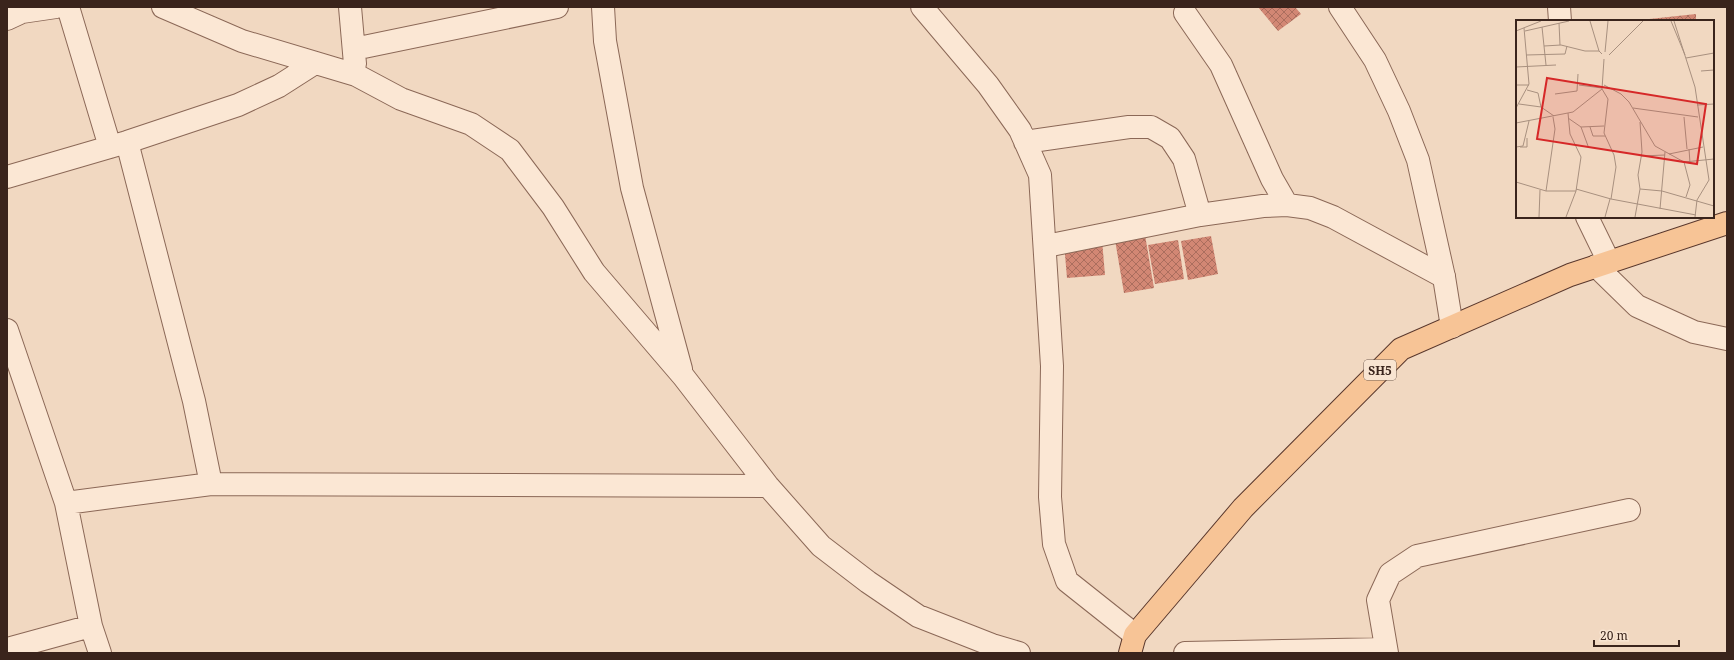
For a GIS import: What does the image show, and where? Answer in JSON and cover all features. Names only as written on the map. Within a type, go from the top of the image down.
[{"type":"main road","name":"SH5","points":[[1133,644],[1244,508],[1401,349],[1570,275],[1727,223]]},
{"type":"street","points":[[7,19],[22,12],[56,7]]},
{"type":"street","points":[[68,7],[118,144],[194,400],[211,484]]},
{"type":"street","points":[[163,7],[242,41],[356,75],[401,99],[471,124],[510,150],[553,206],[594,272],[683,376],[768,486],[821,546],[868,582],[918,616],[992,646],[1019,653]]},
{"type":"street","points":[[350,7],[356,75]]},
{"type":"street","points":[[354,49],[556,7]]},
{"type":"street","points":[[603,7],[605,41],[632,188],[683,376]]},
{"type":"street","points":[[922,7],[988,85],[1020,130],[1040,175],[1046,246],[1052,366],[1050,497],[1054,544],[1067,581],[1133,644]]},
{"type":"street","points":[[1340,7],[1375,60],[1399,111],[1418,160],[1444,277],[1452,327]]},
{"type":"street","points":[[1559,7],[1560,20]]},
{"type":"street","points":[[1185,13],[1221,65],[1272,179],[1287,205]]},
{"type":"street","points":[[7,177],[118,144],[238,105],[279,86],[315,63]]},
{"type":"street","points":[[1025,142],[1129,127],[1151,128],[1170,138],[1184,159],[1200,215]]},
{"type":"street","points":[[1046,246],[1200,215],[1263,206],[1287,205],[1310,208],[1334,217],[1444,277]]},
{"type":"street","points":[[1587,218],[1603,264],[1637,306],[1694,332],[1727,339]]},
{"type":"street","points":[[7,330],[66,503],[91,626],[100,653]]},
{"type":"street","points":[[66,503],[211,484],[768,486]]},
{"type":"street","points":[[1185,653],[1387,651],[1378,600],[1390,574],[1417,556],[1629,510]]},
{"type":"street","points":[[7,649],[91,626]]},
{"type":"building","points":[[1258,7],[1295,7],[1301,14],[1278,31]]},
{"type":"building","points":[[1696,14],[1696,20],[1640,20]]},
{"type":"building","points":[[1145,235],[1154,288],[1124,293],[1115,240]]},
{"type":"building","points":[[1211,236],[1218,274],[1188,280],[1181,241]]},
{"type":"building","points":[[1102,240],[1105,275],[1067,278],[1064,243]]},
{"type":"building","points":[[1178,240],[1184,279],[1155,284],[1148,245]]}]
